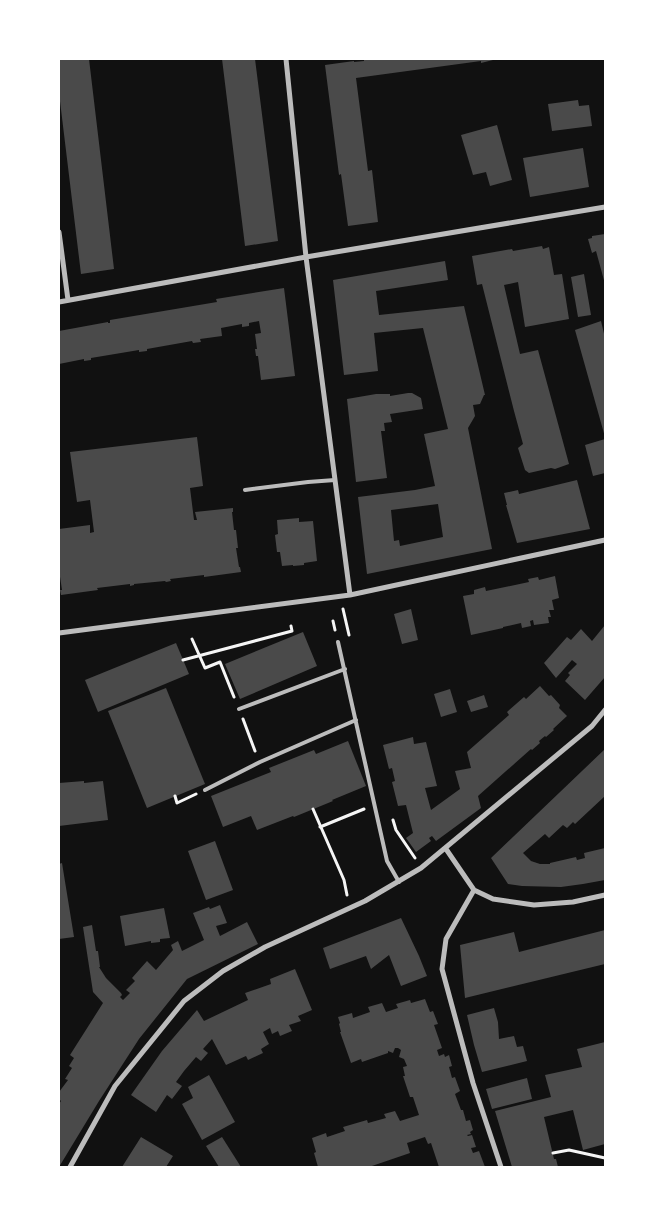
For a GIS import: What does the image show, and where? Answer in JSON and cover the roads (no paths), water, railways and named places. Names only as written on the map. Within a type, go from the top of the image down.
[{"type":"street","points":[[286,59],[306,258],[350,595]]},
{"type":"street","points":[[59,302],[605,208]]},
{"type":"street","points":[[59,232],[68,300]]},
{"type":"street","points":[[59,632],[350,595],[605,540]]},
{"type":"street","points":[[70,1167],[115,1086],[184,1001],[223,971],[271,944],[365,901],[421,868],[592,726],[605,710]]},
{"type":"street","points":[[446,849],[474,890],[493,899],[534,905],[573,902],[605,895]]},
{"type":"street","points":[[474,890],[446,939],[442,969],[473,1083],[501,1167]]},
{"type":"lane","points":[[246,490],[336,480]]},
{"type":"lane","points":[[338,642],[387,861],[399,882]]},
{"type":"lane","points":[[239,709],[345,669]]},
{"type":"lane","points":[[205,790],[260,762],[356,720]]}]
